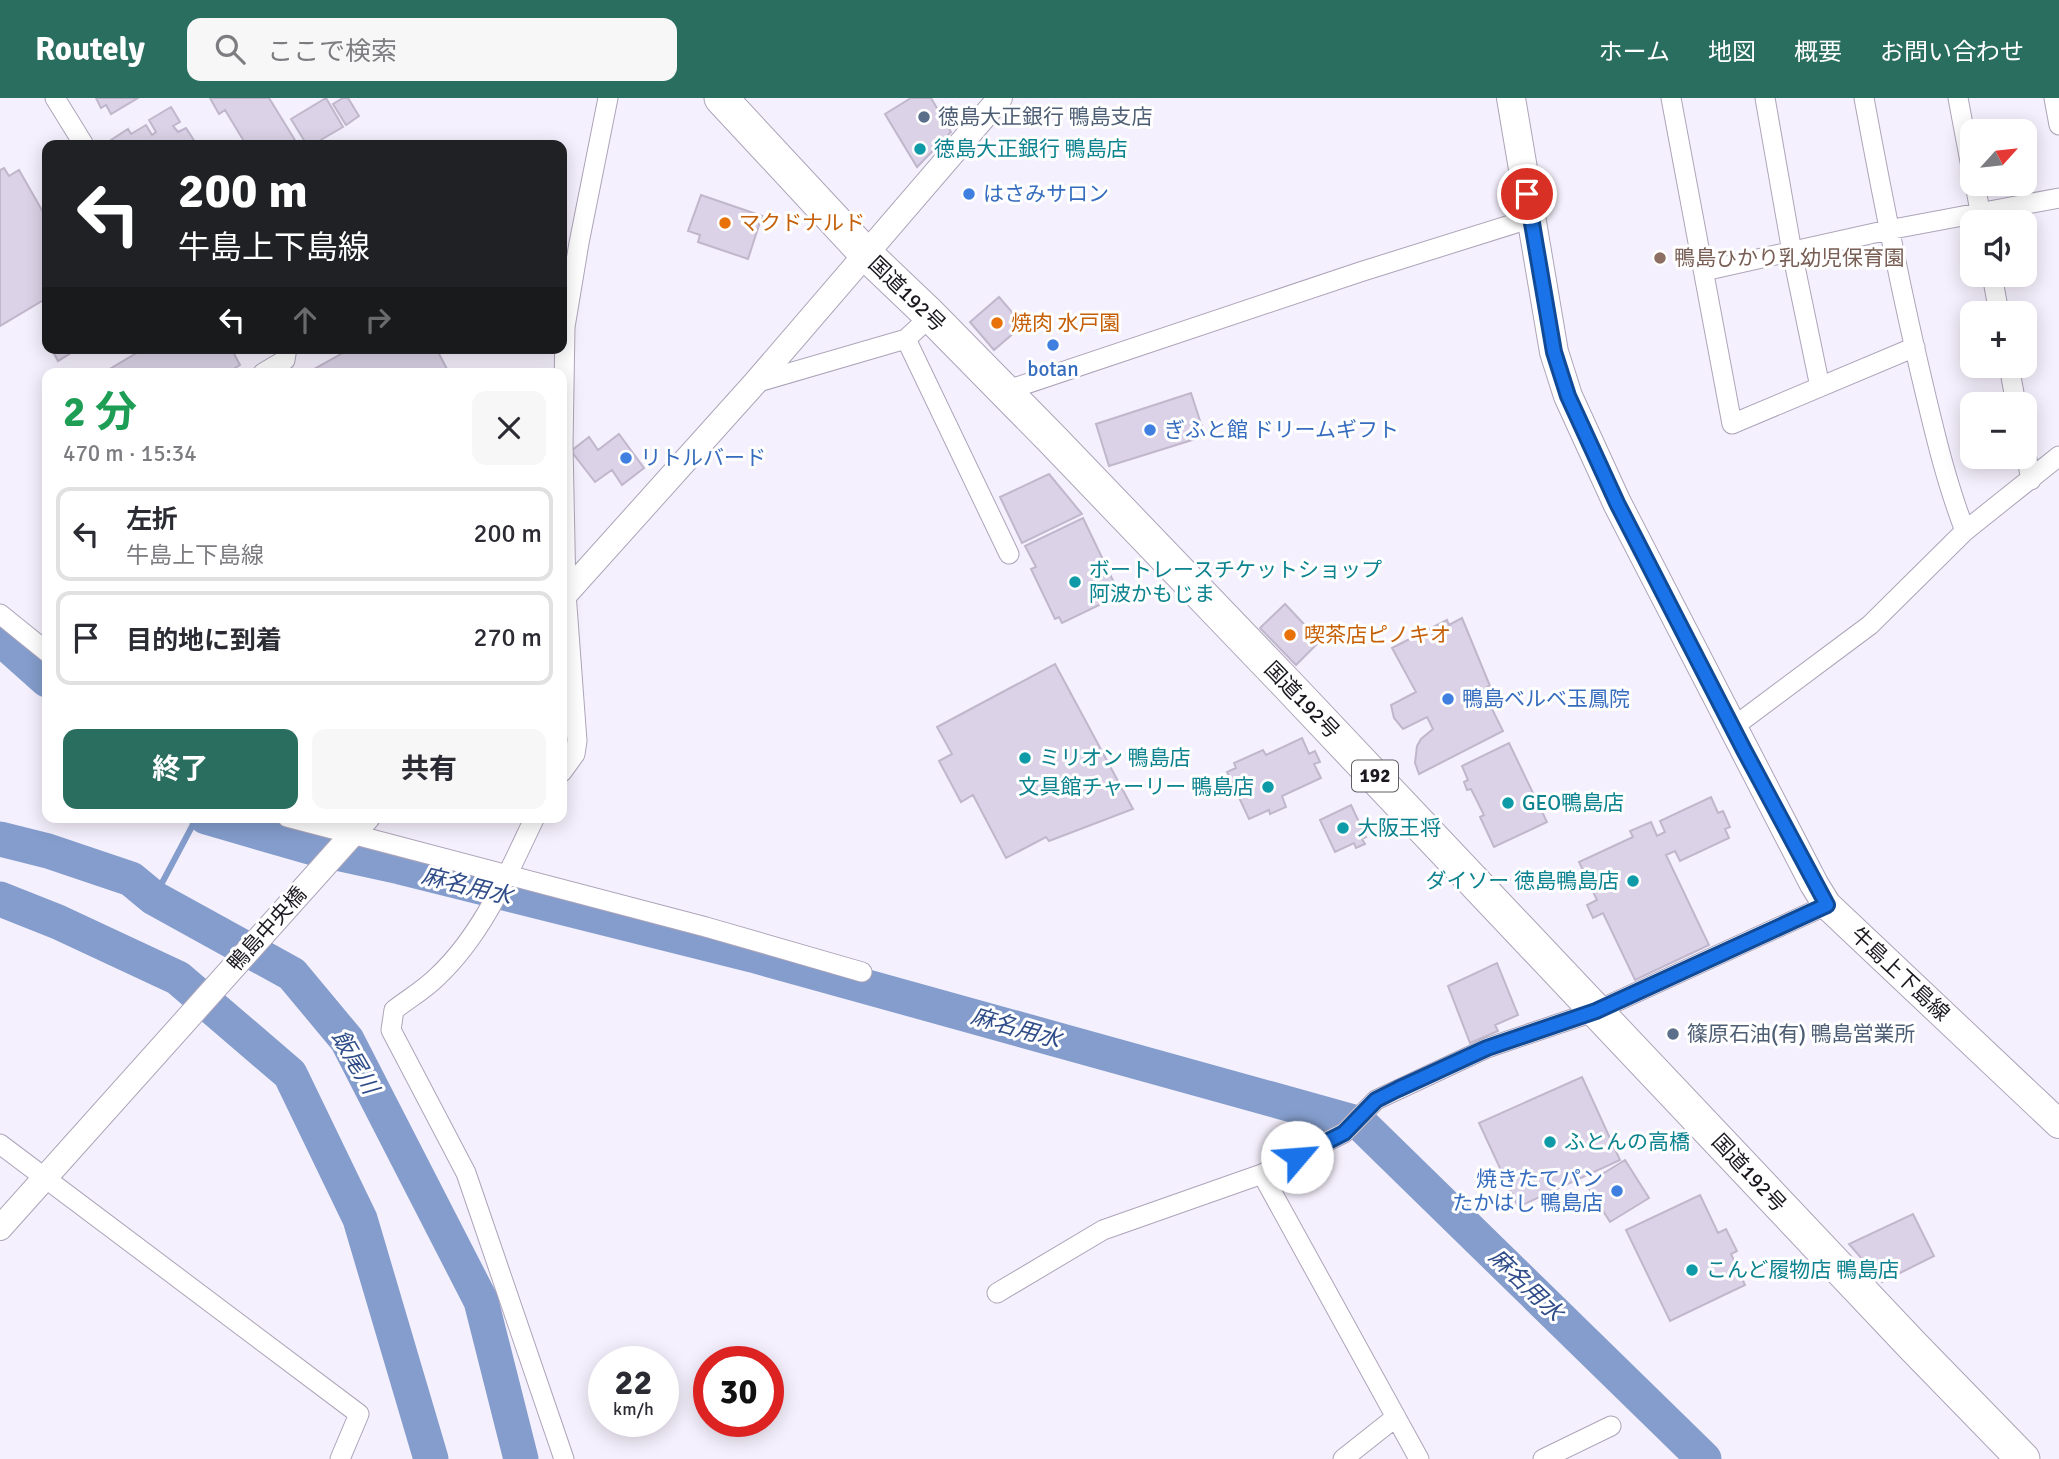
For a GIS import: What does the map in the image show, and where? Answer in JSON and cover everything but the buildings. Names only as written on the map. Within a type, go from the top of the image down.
[{"type":"highway","name":"国道192号","points":[[721,98],[865,253],[932,316],[1306,704],[2023,1459]]},
{"type":"main road","name":"牛島上下島線","points":[[1511,98],[1554,352],[1568,396],[1617,503],[1732,728],[1827,905],[2059,1124]]},
{"type":"street","points":[[55,98],[81,140]]},
{"type":"street","points":[[567,315],[608,98]]},
{"type":"street","points":[[567,593],[755,383],[1000,98]]},
{"type":"street","points":[[1671,98],[1732,424],[1915,347]]},
{"type":"street","points":[[1765,98],[1792,252],[1821,387]]},
{"type":"street","points":[[1864,98],[1888,230],[1915,347],[1947,484],[1965,531]]},
{"type":"street","points":[[1958,98],[1962,119]]},
{"type":"street","points":[[2012,210],[2059,198]]},
{"type":"street","points":[[1005,391],[1360,272],[1531,218]]},
{"type":"street","points":[[1704,271],[1888,230],[1960,221]]},
{"type":"street","points":[[755,383],[906,339],[932,316]]},
{"type":"street","points":[[906,339],[1009,554]]},
{"type":"street","points":[[271,368],[285,360],[286,354]]},
{"type":"street","points":[[1732,728],[1870,625],[1965,531],[2059,456]]},
{"type":"street","points":[[2029,469],[2031,480]]},
{"type":"street","points":[[0,614],[42,648]]},
{"type":"street","points":[[567,632],[576,741],[575,754],[567,765]]},
{"type":"street","points":[[312,823],[505,878],[706,926],[862,972]]},
{"type":"street","points":[[532,823],[493,903],[461,951],[436,979],[394,1010],[391,1030],[466,1173],[564,1459]]},
{"type":"street","name":"鴨島中央橋","points":[[0,1228],[354,833]]},
{"type":"street","points":[[997,1293],[1103,1230],[1262,1174],[1344,1133],[1376,1100],[1487,1048],[1596,1011],[1827,905]]},
{"type":"street","points":[[0,1144],[359,1414],[340,1459]]},
{"type":"street","points":[[1262,1174],[1419,1459]]},
{"type":"street","points":[[1343,1459],[1396,1417]]},
{"type":"street","points":[[1543,1459],[1611,1426]]},
{"type":"waterway","name":"麻名用水","points":[[0,638],[42,676]]},
{"type":"waterway","points":[[154,898],[194,823]]},
{"type":"waterway","name":"麻名用水","points":[[227,823],[313,848],[400,867],[752,955],[1361,1124],[1704,1459]]},
{"type":"waterway","name":"飯尾川","points":[[0,839],[48,851],[131,879],[154,898],[292,974],[347,1040],[481,1301],[521,1459]]},
{"type":"waterway","name":"麻名用水","points":[[0,899],[58,922],[178,978],[290,1074],[360,1219],[431,1459]]},
{"type":"place","name":"徳島大正銀行 鴨島支店","points":[[924,117]]},
{"type":"place","name":"徳島大正銀行 鴨島店","points":[[920,149]]},
{"type":"place","name":"はさみサロン","points":[[969,194]]},
{"type":"place","name":"マクドナルド","points":[[725,223]]},
{"type":"place","name":"鴨島ひかり乳幼児保育園","points":[[1660,258]]},
{"type":"place","name":"焼肉 水戸園","points":[[997,323]]},
{"type":"place","name":"botan","points":[[1053,345]]},
{"type":"place","name":"ぎふと館 ドリームギフト","points":[[1150,430]]},
{"type":"place","name":"リトルバード","points":[[626,458]]},
{"type":"place","name":"ボートレースチケットショップ 阿波かもじま","points":[[1075,582]]},
{"type":"place","name":"喫茶店ピノキオ","points":[[1290,635]]},
{"type":"place","name":"鴨島ベルベ玉鳳院","points":[[1448,699]]},
{"type":"place","name":"ミリオン 鴨島店","points":[[1025,758]]},
{"type":"place","name":"文具館チャーリー 鴨島店","points":[[1268,787]]},
{"type":"place","name":"GEO鴨島店","points":[[1508,803]]},
{"type":"place","name":"大阪王将","points":[[1343,828]]},
{"type":"place","name":"ダイソー 徳島鴨島店","points":[[1633,881]]},
{"type":"place","name":"篠原石油(有) 鴨島営業所","points":[[1673,1034]]},
{"type":"place","name":"ふとんの高橋","points":[[1550,1142]]},
{"type":"place","name":"焼きたてパン たかはし 鴨島店","points":[[1617,1191]]},
{"type":"place","name":"こんど履物店 鴨島店","points":[[1692,1270]]},
{"type":"route","points":[[1297,1157],[1344,1133],[1376,1100],[1398,1089],[1487,1048],[1596,1011],[1827,905],[1617,503],[1568,396],[1554,352],[1527,194]]}]
